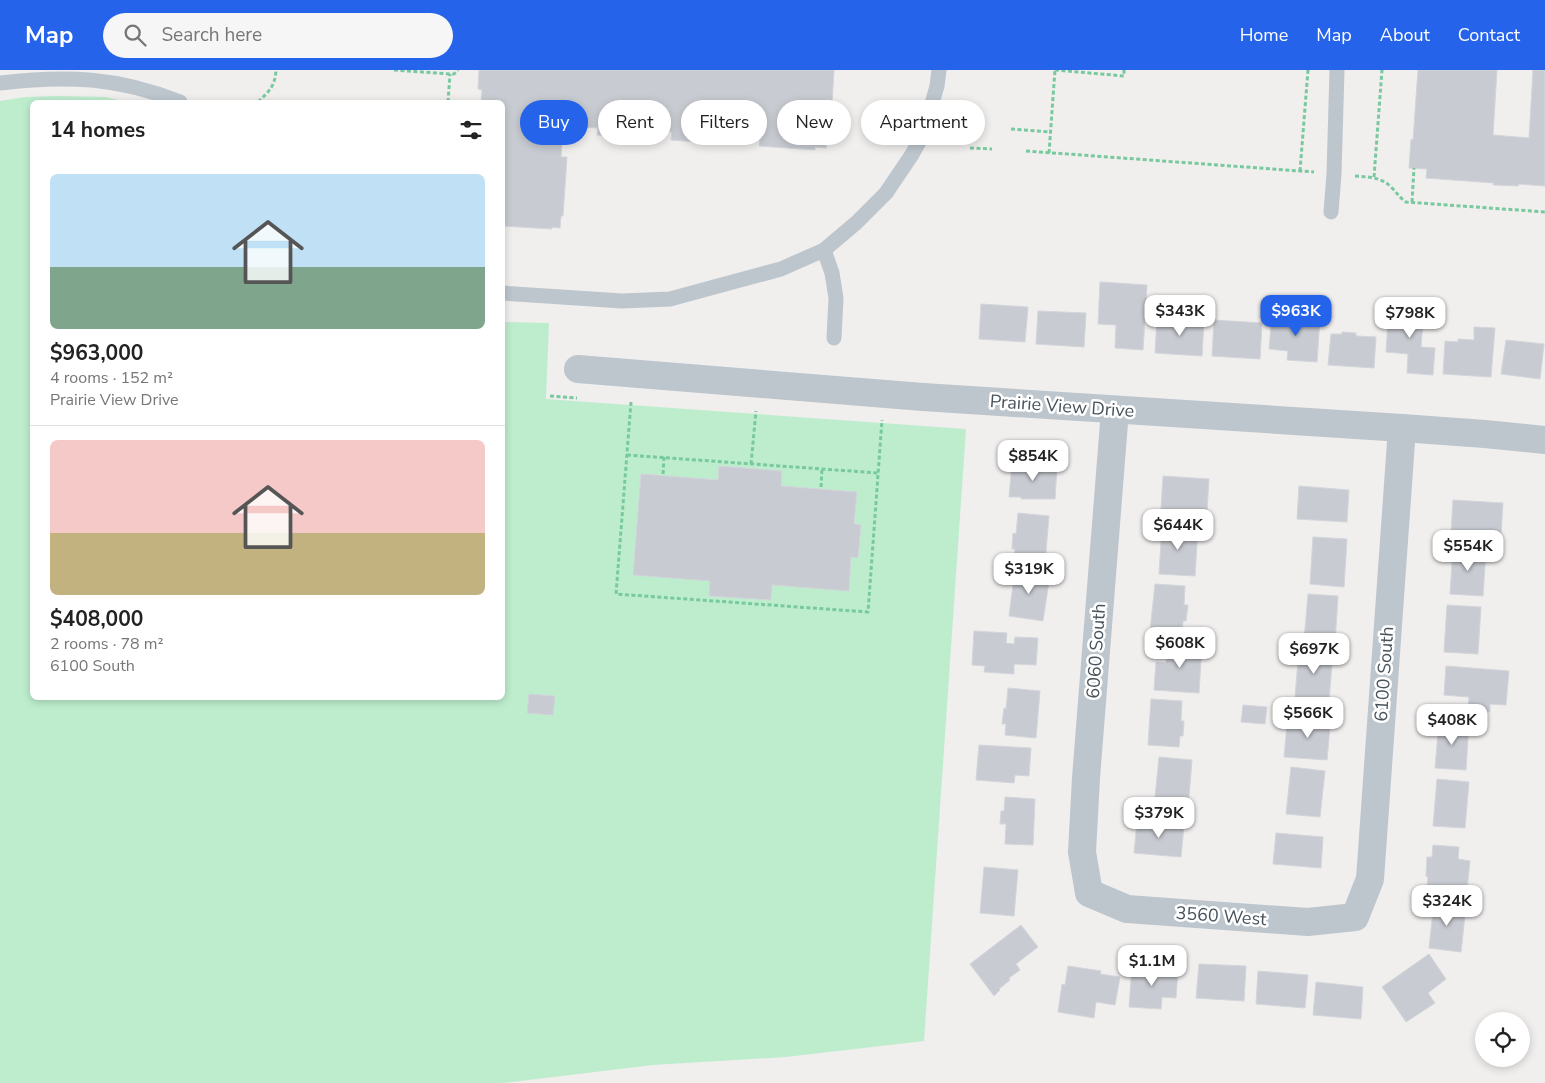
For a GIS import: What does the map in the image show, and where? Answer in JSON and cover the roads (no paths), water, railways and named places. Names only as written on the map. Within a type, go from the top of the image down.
[{"type":"street","name":"Prairie View Drive","points":[[578,369],[913,396],[1402,428],[1545,440]]},
{"type":"street","name":"6060 South","points":[[1089,893],[1082,852],[1086,778],[1115,410]]},
{"type":"street","name":"6100 South","points":[[1355,917],[1370,879],[1402,428]]},
{"type":"street","name":"3560 West","points":[[1089,893],[1127,909],[1308,922],[1355,917]]},
{"type":"lane","points":[[505,293],[622,301],[670,299],[780,268],[824,250],[856,223],[886,193],[911,156],[923,135],[937,86],[939,70]]},
{"type":"lane","points":[[1330,212],[1334,174],[1337,70]]},
{"type":"lane","points":[[0,83],[55,78],[82,78],[133,86],[175,100]]},
{"type":"lane","points":[[824,250],[832,273],[836,298],[834,338]]}]
